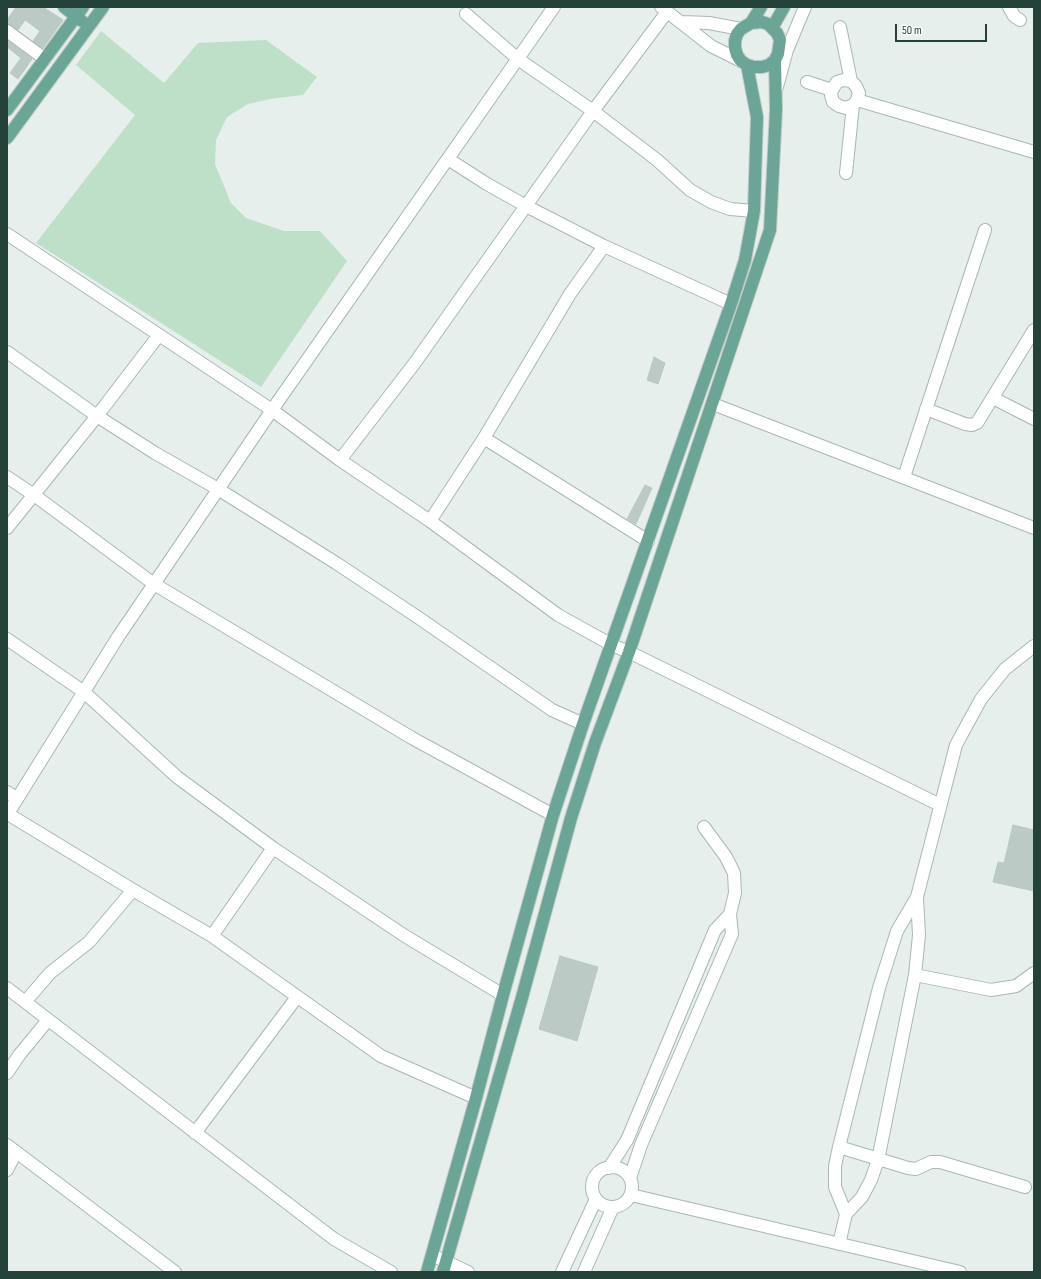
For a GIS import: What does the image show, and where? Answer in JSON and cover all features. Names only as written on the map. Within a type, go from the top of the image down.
[{"type":"main road","points":[[64,7],[99,11]]},
{"type":"main road","points":[[430,1271],[432,1255],[553,815],[583,724],[612,645],[745,260],[754,211],[758,117],[753,90],[744,63],[735,48],[735,41],[737,34],[746,26],[761,7]]},
{"type":"main road","points":[[772,28],[784,7]]},
{"type":"main road","points":[[81,10],[89,26]]},
{"type":"main road","points":[[7,110],[81,10]]},
{"type":"main road","points":[[7,138],[99,11]]},
{"type":"main road","points":[[744,63],[754,68],[769,65],[775,60],[778,54],[780,40],[777,33],[772,28],[762,22],[746,26]]},
{"type":"main road","points":[[444,1266],[571,818],[595,743],[630,652],[770,230],[776,118],[775,60]]},
{"type":"street","points":[[476,1098],[381,1056],[212,936],[7,815],[118,637],[218,489],[554,7]]},
{"type":"street","points":[[775,94],[787,50],[805,7]]},
{"type":"street","points":[[1009,7],[1014,16],[1020,20]]},
{"type":"street","points":[[340,460],[414,364],[664,9],[711,46],[744,63]]},
{"type":"street","points":[[466,14],[518,59],[593,111],[657,160],[690,190],[711,202],[730,209],[754,211]]},
{"type":"street","points":[[682,22],[746,26]]},
{"type":"street","points":[[840,28],[851,81],[856,86],[859,93],[855,102],[846,173]]},
{"type":"street","points":[[7,31],[45,59]]},
{"type":"street","points":[[851,81],[844,80],[837,82],[832,90],[831,95],[833,102],[839,106],[846,108],[855,102],[1034,152]]},
{"type":"street","points":[[806,82],[832,90]]},
{"type":"street","points":[[448,159],[487,184],[526,206],[604,246],[730,304]]},
{"type":"street","points":[[904,477],[985,230]]},
{"type":"street","points":[[7,234],[272,410],[340,460],[430,521],[558,615],[612,645],[630,652],[940,805]]},
{"type":"street","points":[[430,521],[484,438],[570,294],[604,246]]},
{"type":"street","points":[[926,409],[965,424],[972,425],[977,423],[1034,330]]},
{"type":"street","points":[[7,528],[97,416],[159,335]]},
{"type":"street","points":[[7,352],[97,416],[154,453],[218,489],[350,572],[552,710],[583,724]]},
{"type":"street","points":[[993,398],[1034,419]]},
{"type":"street","points":[[713,404],[1034,528]]},
{"type":"street","points":[[484,438],[648,541]]},
{"type":"street","points":[[7,477],[34,495],[154,584],[412,738],[553,815]]},
{"type":"street","points":[[7,639],[84,692],[177,777],[273,848],[405,936],[503,994]]},
{"type":"street","points":[[846,1214],[835,1187],[839,1147],[879,988],[897,931],[917,897],[956,744],[981,699],[1005,670],[1034,646]]},
{"type":"street","points":[[7,792],[18,799]]},
{"type":"street","points":[[630,1178],[641,1145],[732,934],[730,914],[735,893],[734,873],[726,857],[704,827]]},
{"type":"street","points":[[212,936],[273,848]]},
{"type":"street","points":[[25,1002],[50,973],[89,942],[133,890]]},
{"type":"street","points":[[839,1244],[846,1214],[862,1197],[871,1180],[878,1160],[915,975],[919,935],[917,897]]},
{"type":"street","points":[[609,1168],[627,1140],[715,930],[730,914]]},
{"type":"street","points":[[915,975],[991,990],[1016,986],[1034,973]]},
{"type":"street","points":[[7,988],[334,1240],[391,1272]]},
{"type":"street","points":[[195,1133],[297,997]]},
{"type":"street","points":[[7,1073],[20,1054],[48,1020]]},
{"type":"street","points":[[839,1147],[908,1168],[916,1169],[931,1162],[940,1162],[1025,1187]]},
{"type":"street","points":[[7,1170],[11,1149],[175,1272]]},
{"type":"street","points":[[609,1168],[616,1168],[624,1171],[630,1178],[633,1186],[631,1195],[626,1202],[618,1207],[609,1207],[601,1204],[596,1199],[592,1189],[594,1180],[599,1172],[609,1168]]},
{"type":"street","points":[[631,1195],[960,1272]]},
{"type":"street","points":[[562,1272],[596,1199]]},
{"type":"street","points":[[584,1272],[613,1207]]},
{"type":"street","points":[[432,1255],[444,1266],[468,1272]]},
{"type":"green space","points":[[101,31],[164,83],[198,43],[266,40],[317,77],[303,95],[270,99],[248,104],[227,117],[216,140],[215,164],[231,203],[246,218],[284,231],[320,231],[347,261],[261,387],[36,243],[135,115],[76,65]]},
{"type":"building","points":[[16,7],[43,7],[63,20],[43,48],[33,41],[40,31],[25,20],[18,30],[7,24],[7,20]]},
{"type":"building","points":[[7,40],[32,59],[18,79],[10,73],[21,58],[7,47]]},
{"type":"building","points":[[654,357],[665,363],[658,384],[647,380]]},
{"type":"building","points":[[645,485],[652,488],[636,524],[627,519]]},
{"type":"building","points":[[1013,825],[1034,830],[1034,891],[993,882],[998,862],[1004,863]]},
{"type":"building","points":[[560,956],[598,967],[577,1041],[539,1029]]}]
